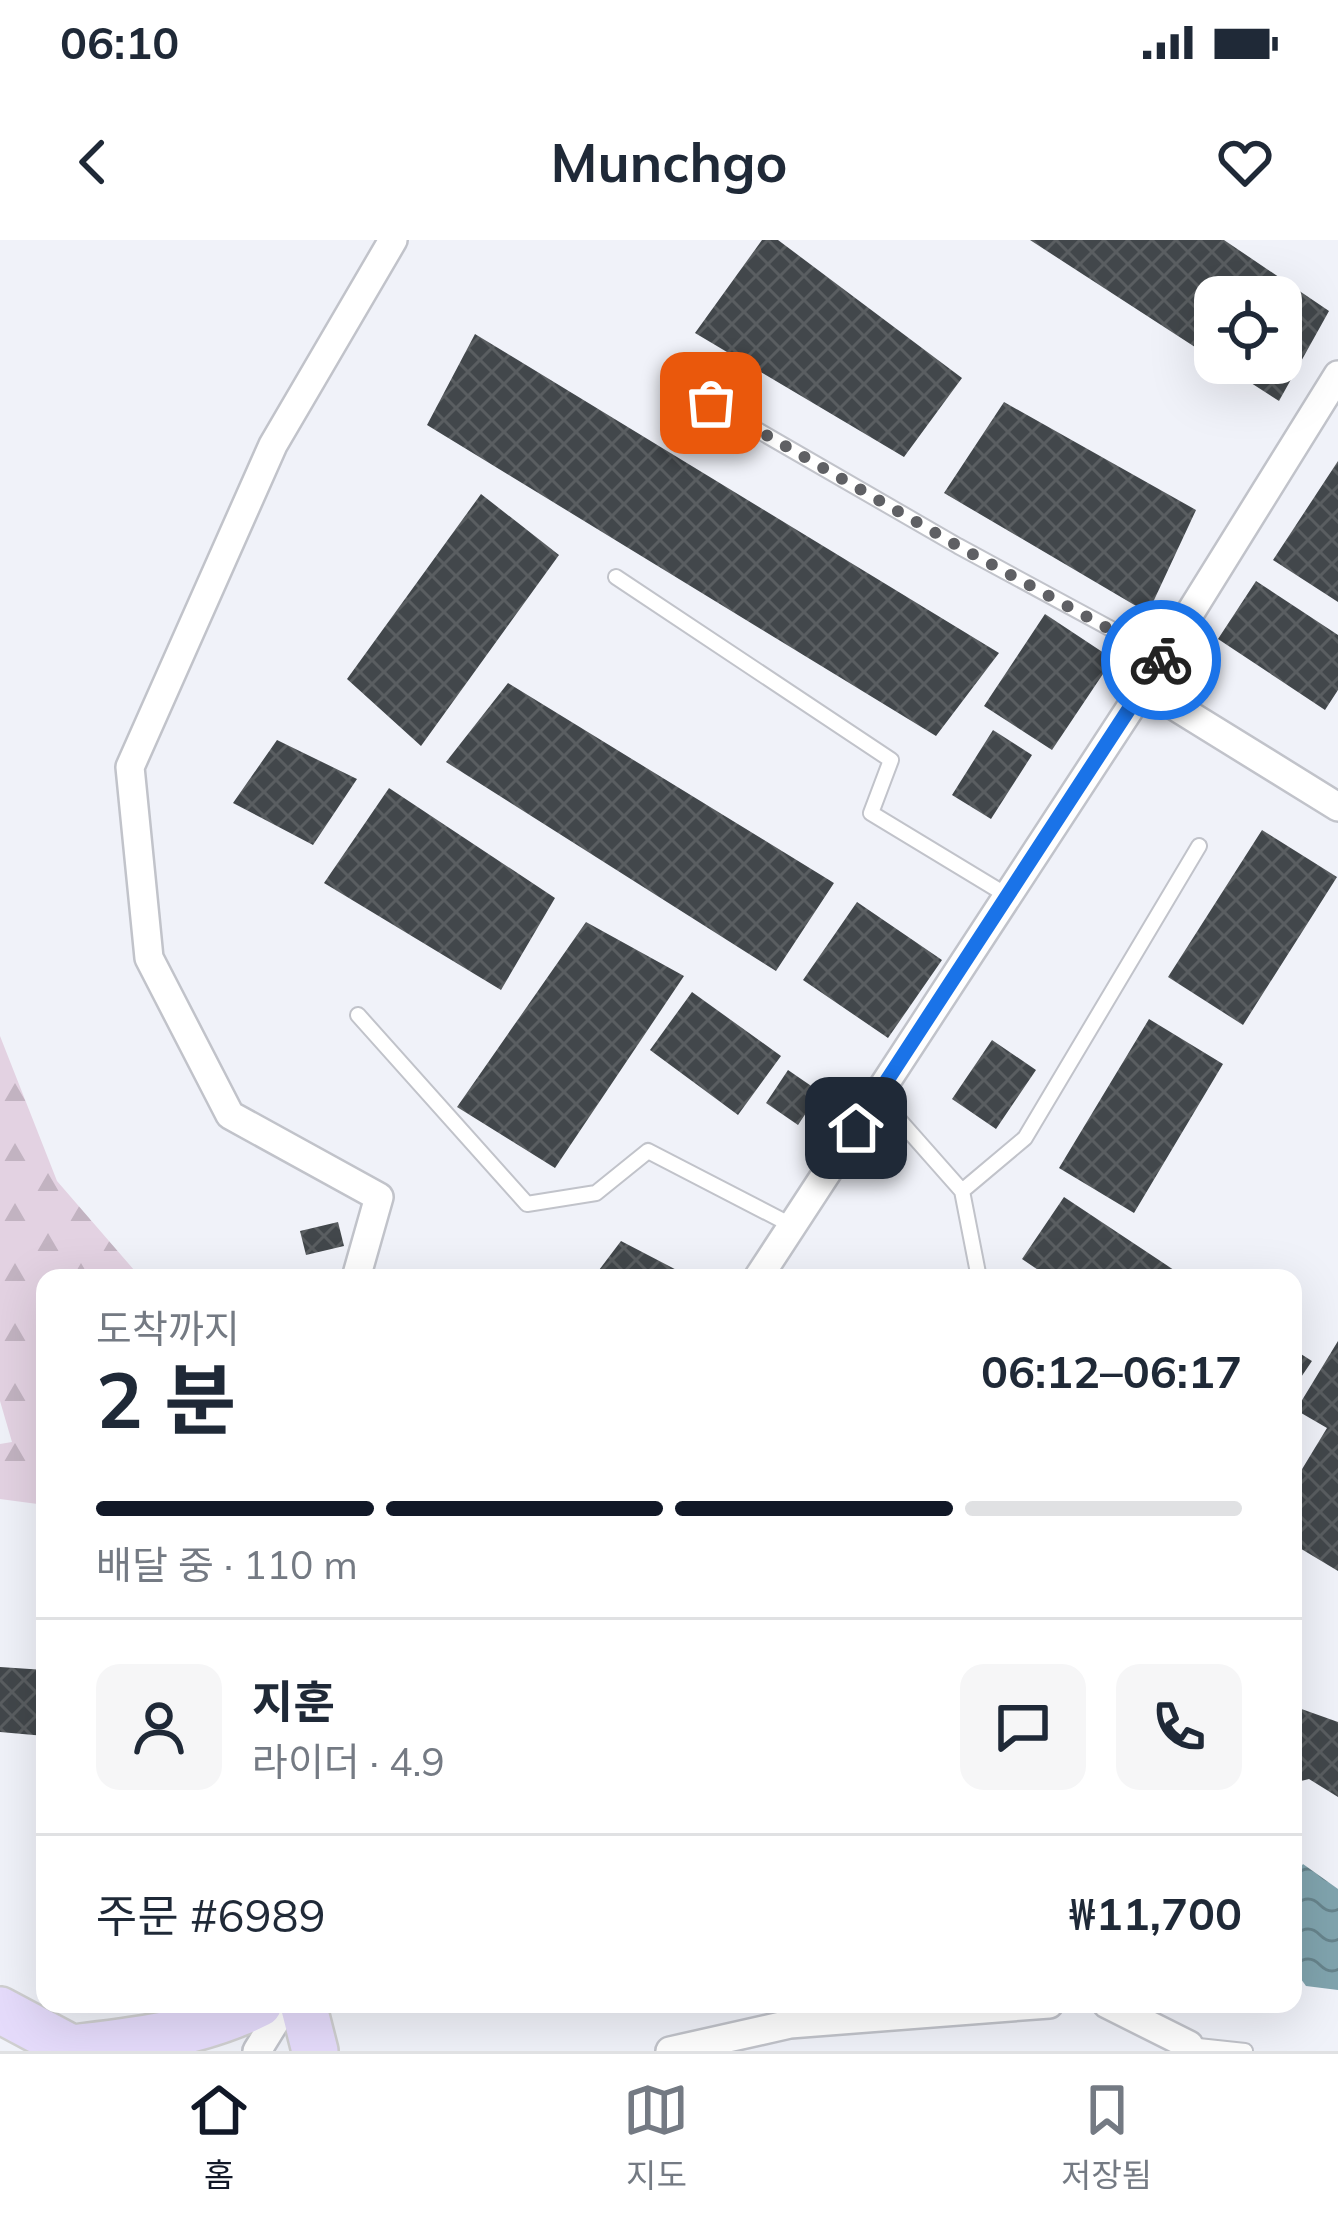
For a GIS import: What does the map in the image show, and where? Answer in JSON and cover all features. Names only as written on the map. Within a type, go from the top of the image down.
[{"type":"main road","points":[[0,2010],[75,2050],[169,2036],[241,2013]]},
{"type":"main road","points":[[304,2013],[315,2051]]},
{"type":"main road","points":[[0,2041],[19,2051]]},
{"type":"street","points":[[359,1269],[379,1197],[230,1115],[149,958],[130,767],[273,445],[393,240]]},
{"type":"street","points":[[764,1269],[1144,687],[1338,375]]},
{"type":"street","points":[[1144,687],[1338,807]]},
{"type":"street","points":[[257,2051],[280,2013]]},
{"type":"street","points":[[670,2051],[790,2024],[932,2013]]},
{"type":"street","points":[[1123,2013],[1187,2048]]},
{"type":"lane","points":[[669,379],[1162,658]]},
{"type":"lane","points":[[616,577],[891,760],[871,813],[1008,896]]},
{"type":"lane","points":[[962,1191],[1025,1138],[1199,846]]},
{"type":"lane","points":[[358,1015],[527,1204],[596,1192],[648,1151],[793,1226]]},
{"type":"lane","points":[[878,1096],[962,1191],[977,1269]]},
{"type":"lane","points":[[1187,2048],[1245,2051]]},
{"type":"green space","points":[[0,1036],[57,1181],[133,1269],[36,1269],[36,1504],[0,1499],[0,1444],[12,1442],[0,1401]]},
{"type":"water","points":[[1302,1865],[1338,1889],[1338,1990],[1306,1986],[1302,1980]]},
{"type":"building","points":[[762,240],[778,240],[962,378],[904,457],[695,333]]},
{"type":"building","points":[[1030,240],[1224,240],[1277,276],[1194,276],[1194,346]]},
{"type":"building","points":[[1302,293],[1329,311],[1302,360]]},
{"type":"building","points":[[475,334],[999,653],[936,736],[427,425]]},
{"type":"building","points":[[1253,384],[1288,384],[1279,401]]},
{"type":"building","points":[[1004,402],[1196,510],[1148,613],[944,493]]},
{"type":"building","points":[[1338,461],[1338,602],[1273,560]]},
{"type":"building","points":[[481,494],[559,555],[421,746],[347,679]]},
{"type":"building","points":[[1256,581],[1338,635],[1338,690],[1325,710],[1218,639]]},
{"type":"building","points":[[1045,614],[1113,659],[1052,750],[984,706]]},
{"type":"building","points":[[508,683],[834,883],[776,971],[446,762]]},
{"type":"building","points":[[993,730],[1032,755],[991,819],[952,795]]},
{"type":"building","points":[[277,740],[357,779],[313,845],[233,803]]},
{"type":"building","points":[[389,788],[555,898],[501,990],[324,883]]},
{"type":"building","points":[[1262,830],[1337,877],[1243,1025],[1168,977]]},
{"type":"building","points":[[857,902],[942,960],[888,1038],[803,980]]},
{"type":"building","points":[[586,922],[684,976],[555,1168],[457,1107]]},
{"type":"building","points":[[692,992],[781,1056],[738,1115],[650,1050]]},
{"type":"building","points":[[1149,1019],[1223,1064],[1134,1213],[1059,1168]]},
{"type":"building","points":[[992,1040],[1036,1070],[996,1129],[952,1099]]},
{"type":"building","points":[[788,1070],[820,1092],[798,1125],[766,1103]]},
{"type":"building","points":[[1064,1197],[1172,1269],[1037,1269],[1022,1259]]},
{"type":"building","points":[[338,1222],[344,1246],[306,1255],[300,1231]]},
{"type":"building","points":[[621,1241],[675,1269],[600,1269]]},
{"type":"building","points":[[1338,1341],[1338,1571],[1302,1549],[1302,1469],[1327,1428],[1302,1413],[1302,1400]]},
{"type":"building","points":[[1302,1355],[1312,1361],[1302,1376]]},
{"type":"building","points":[[0,1667],[36,1669],[36,1735],[0,1732]]},
{"type":"building","points":[[1302,1709],[1338,1722],[1338,1797],[1309,1779],[1302,1781]]},
{"type":"way so far","points":[[711,403],[1161,660]]},
{"type":"route","points":[[856,1128],[1161,660]]}]
